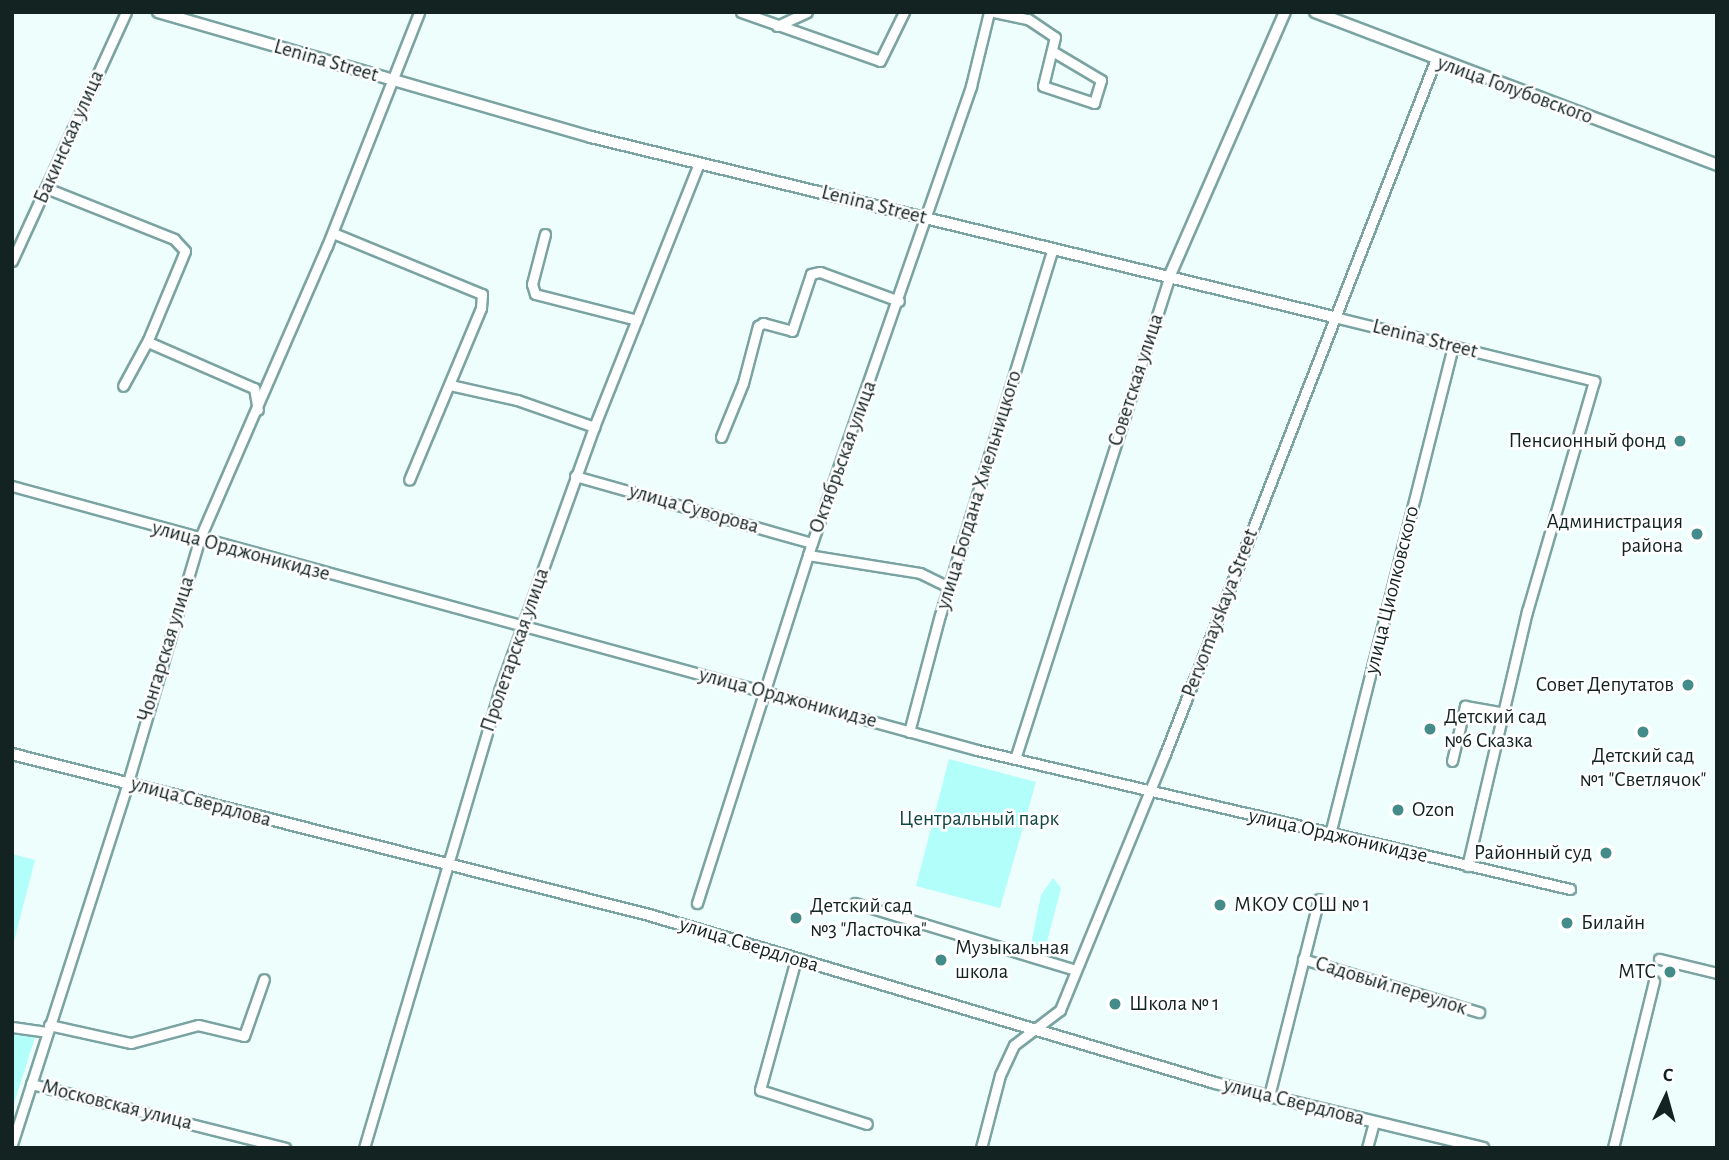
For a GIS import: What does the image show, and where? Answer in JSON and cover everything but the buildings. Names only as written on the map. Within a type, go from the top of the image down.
[{"type":"street","name":"Бакинская улица","points":[[12,261],[125,12]]},
{"type":"street","name":"Lenina Street","points":[[158,12],[392,80],[699,163],[1052,250],[1170,275],[1594,381],[1527,611],[1503,713]]},
{"type":"street","name":"Чонгарская улица","points":[[12,1144],[128,782],[199,540],[333,233],[419,12]]},
{"type":"street","points":[[741,12],[870,61],[880,61],[890,48],[904,12]]},
{"type":"street","points":[[777,26],[795,15],[807,12]]},
{"type":"street","points":[[992,12],[1028,19],[1055,37],[1043,86],[1094,103],[1101,80],[1052,51]]},
{"type":"street","name":"Октябрьская улица","points":[[697,903],[808,555],[899,301],[971,86],[992,12]]},
{"type":"street","name":"Советская улица","points":[[1015,759],[1170,275],[1285,12]]},
{"type":"street","name":"улица Голубовского","points":[[1315,12],[1435,61],[1717,165]]},
{"type":"street","name":"Pervomayskaya Street","points":[[981,1148],[1000,1075],[1014,1045],[1037,1031],[1059,1010],[1149,793],[1435,61]]},
{"type":"street","name":"Пролетарская улица","points":[[364,1148],[448,864],[523,627],[575,476],[699,163]]},
{"type":"street","points":[[46,188],[181,245],[183,258],[148,342],[123,386]]},
{"type":"street","points":[[333,233],[482,294],[481,309],[409,480]]},
{"type":"street","points":[[545,234],[532,284],[535,294],[637,320]]},
{"type":"street","name":"улица Богдана Хмельницкого","points":[[909,732],[949,587],[1052,250]]},
{"type":"street","points":[[721,437],[743,383],[758,326],[763,323],[792,331],[811,274],[820,272],[899,301]]},
{"type":"street","points":[[148,342],[254,388],[258,410]]},
{"type":"street","name":"улица Циолковского","points":[[1330,834],[1453,346]]},
{"type":"street","points":[[450,385],[517,400],[594,427]]},
{"type":"street","name":"улица Суворова","points":[[575,476],[812,543]]},
{"type":"street","name":"улица Орджоникидзе","points":[[12,486],[199,540],[909,732],[1149,793],[1570,889]]},
{"type":"street","points":[[808,555],[920,573],[949,587]]},
{"type":"street","points":[[1452,761],[1465,706],[1503,713],[1467,866]]},
{"type":"street","name":"улица Свердлова","points":[[12,754],[649,915],[1037,1031],[1269,1096],[1483,1148]]},
{"type":"street","points":[[1269,1096],[1319,899]]},
{"type":"street","points":[[855,903],[1075,970]]},
{"type":"street","points":[[796,959],[760,1090],[867,1124]]},
{"type":"street","name":"Садовый переулок","points":[[1303,959],[1479,1012]]},
{"type":"street","points":[[1659,959],[1717,973]]},
{"type":"street","points":[[12,1027],[48,1028],[131,1043],[198,1025],[244,1037],[264,979]]},
{"type":"street","points":[[1613,1148],[1654,981]]},
{"type":"street","name":"Московская улица","points":[[31,1084],[285,1148]]},
{"type":"street","points":[[1367,1148],[1374,1122]]},
{"type":"green space","name":"Центральный парк","points":[[949,759],[1036,782],[1000,908],[916,886]]},
{"type":"green space","points":[[12,854],[35,860],[12,949]]},
{"type":"green space","points":[[1053,878],[1061,888],[1043,957],[1030,949],[1041,895]]},
{"type":"green space","points":[[12,1035],[35,1037],[12,1110]]},
{"type":"place","name":"Пенсионный фонд","points":[[1680,441]]},
{"type":"place","name":"Администрация района","points":[[1697,534]]},
{"type":"place","name":"Совет Депутатов","points":[[1688,685]]},
{"type":"place","name":"Детский сад №6 Сказка","points":[[1430,729]]},
{"type":"place","name":"Детский сад №1 \"Светлячок\"","points":[[1643,732]]},
{"type":"place","name":"Ozon","points":[[1398,810]]},
{"type":"place","name":"Районный суд","points":[[1606,853]]},
{"type":"place","name":"МКОУ СОШ № 1","points":[[1220,905]]},
{"type":"place","name":"Детский сад №3 \"Ласточка\"","points":[[796,918]]},
{"type":"place","name":"Билайн","points":[[1567,923]]},
{"type":"place","name":"Музыкальная школа","points":[[941,960]]},
{"type":"place","name":"МТС","points":[[1670,972]]},
{"type":"place","name":"Школа № 1","points":[[1115,1004]]}]
